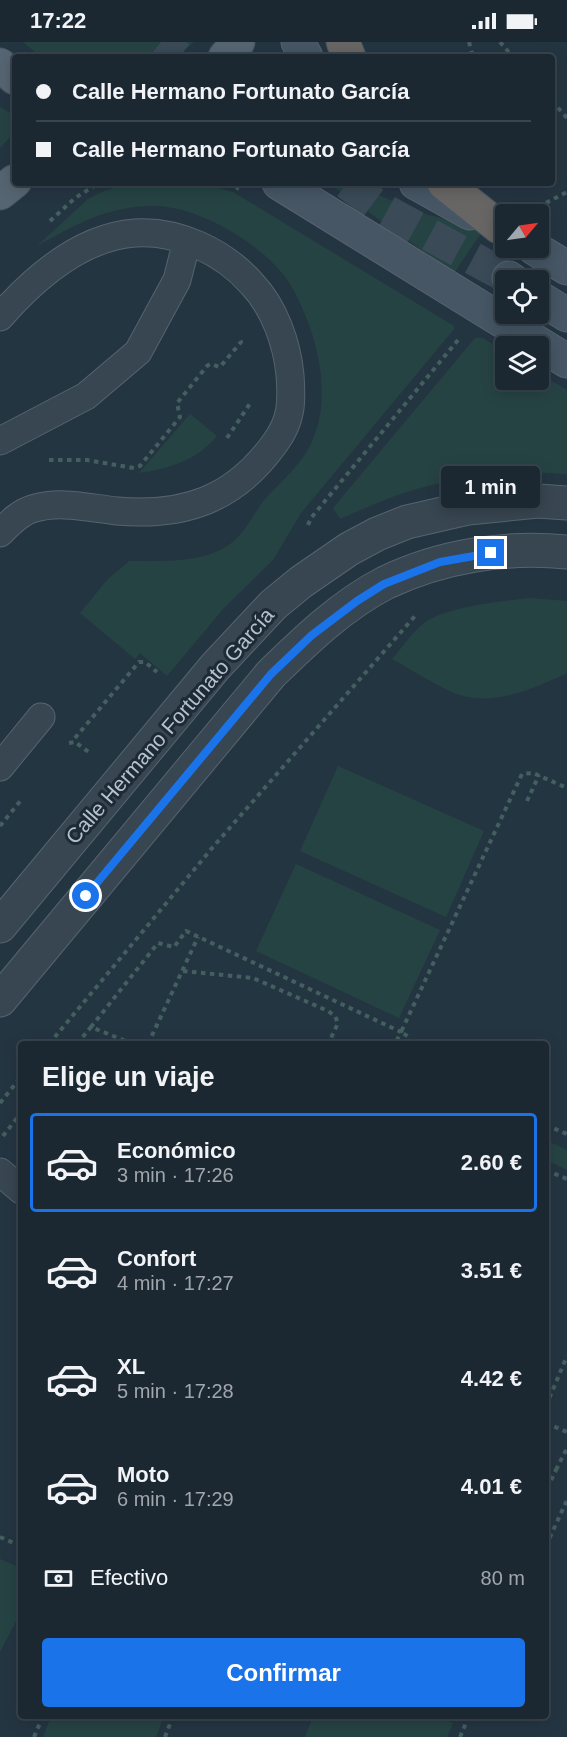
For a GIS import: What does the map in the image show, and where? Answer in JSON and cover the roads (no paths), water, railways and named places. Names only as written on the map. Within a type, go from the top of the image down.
[{"type":"highway","points":[[448,186],[495,223]]},
{"type":"main road","points":[[228,54],[238,42]]},
{"type":"main road","points":[[0,65],[12,75]]},
{"type":"main road","points":[[0,193],[12,183]]},
{"type":"main road","points":[[284,186],[567,361]]},
{"type":"main road","points":[[421,186],[495,226]]},
{"type":"main road","points":[[549,257],[567,268]]},
{"type":"main road","points":[[549,304],[567,315]]},
{"type":"street","name":"Calle Hermano Fortunato García","points":[[0,926],[223,658],[273,605],[301,582],[349,549],[407,522],[468,507],[538,501],[567,503]]},
{"type":"street","name":"Calle Hermano Fortunato García","points":[[0,1000],[271,674],[312,635],[384,584],[440,562],[514,550],[567,552]]},
{"type":"lane","points":[[0,317],[17,298],[59,262],[82,248],[133,233],[156,233],[187,241],[216,253],[252,284],[275,318],[288,361],[292,403],[276,442],[249,474],[228,490],[201,504],[161,511],[117,511],[81,504],[41,507],[30,509],[16,517],[0,533]]},
{"type":"lane","points":[[0,441],[86,396],[138,352],[177,280],[187,241]]},
{"type":"lane","points":[[0,767],[41,717]]},
{"type":"lane","points":[[0,1172],[18,1187]]},
{"type":"tunnel","points":[[161,42],[175,54]]},
{"type":"tunnel","points":[[351,186],[382,209],[495,270]]}]
